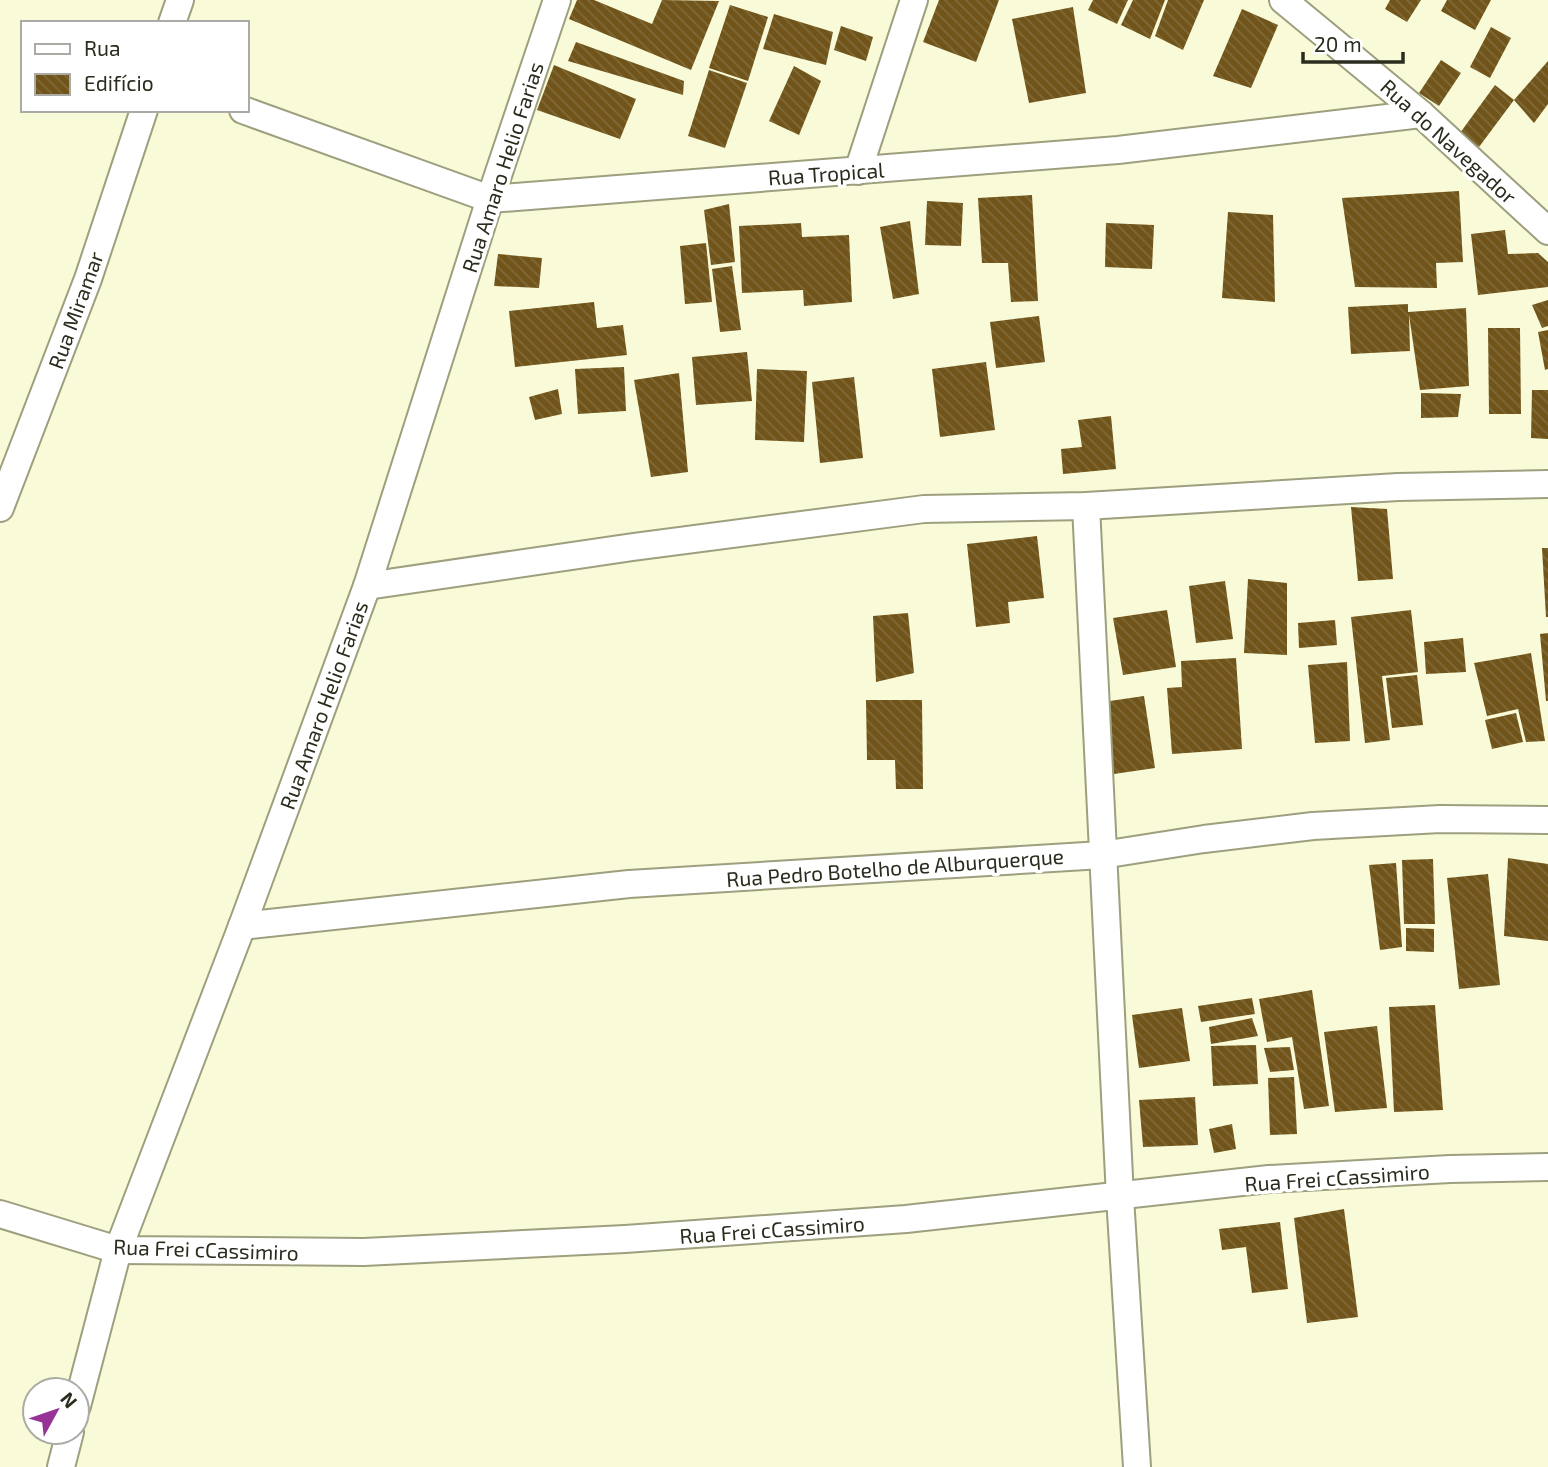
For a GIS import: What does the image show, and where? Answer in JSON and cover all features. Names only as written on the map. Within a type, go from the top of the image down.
[{"type":"street","points":[[173,21],[180,0]]},
{"type":"street","name":"Rua Amaro Helio Farias","points":[[85,1376],[118,1250],[242,926],[367,586],[490,199],[557,0]]},
{"type":"street","points":[[859,171],[915,0]]},
{"type":"street","name":"Rua do Navegador","points":[[1283,0],[1421,114],[1548,231]]},
{"type":"street","name":"Rua Miramar","points":[[0,508],[5,482],[88,279],[143,112]]},
{"type":"street","name":"Rua Tropical","points":[[248,112],[490,199],[1118,150],[1421,114]]},
{"type":"street","points":[[367,586],[924,509],[1086,506],[1398,487],[1548,484]]},
{"type":"street","points":[[1086,506],[1120,1197],[1138,1467]]},
{"type":"street","name":"Rua Pedro Botelho de Alburquerque","points":[[242,926],[628,884],[1102,855],[1312,826],[1440,819],[1548,820]]},
{"type":"street","name":"Rua Frei cCassimiro","points":[[0,1214],[118,1250],[364,1252],[625,1239],[906,1219],[1269,1179],[1548,1167]]},
{"type":"street","points":[[61,1467],[66,1446]]},
{"type":"building","points":[[577,0],[594,0],[652,24],[662,0],[719,1],[691,70],[569,19]]},
{"type":"building","points":[[939,0],[999,0],[976,62],[923,42]]},
{"type":"building","points":[[1093,0],[1128,0],[1117,24],[1088,10]]},
{"type":"building","points":[[1133,0],[1165,0],[1150,39],[1121,25]]},
{"type":"building","points":[[1168,0],[1204,0],[1183,50],[1155,36]]},
{"type":"building","points":[[1390,0],[1421,0],[1407,22],[1385,9]]},
{"type":"building","points":[[1447,0],[1491,0],[1475,30],[1441,11]]},
{"type":"building","points":[[730,5],[768,17],[748,81],[709,68]]},
{"type":"building","points":[[1073,7],[1086,93],[1029,103],[1012,19]]},
{"type":"building","points":[[1242,9],[1278,25],[1251,88],[1213,76]]},
{"type":"building","points":[[774,14],[833,32],[826,65],[763,49]]},
{"type":"building","points":[[841,26],[873,37],[866,61],[834,50]]},
{"type":"building","points":[[1491,27],[1511,38],[1490,78],[1470,67]]},
{"type":"building","points":[[576,42],[684,81],[683,95],[568,61]]},
{"type":"building","points":[[1441,60],[1461,73],[1439,106],[1419,93]]},
{"type":"building","points":[[1548,61],[1548,104],[1534,123],[1514,100]]},
{"type":"building","points":[[554,65],[636,99],[620,139],[537,110]]},
{"type":"building","points":[[794,66],[821,81],[799,135],[769,121]]},
{"type":"building","points":[[709,70],[747,83],[725,148],[688,136]]},
{"type":"building","points":[[1495,85],[1514,100],[1479,147],[1460,133]]},
{"type":"building","points":[[1459,191],[1463,262],[1436,263],[1437,288],[1355,287],[1342,198]]},
{"type":"building","points":[[1032,195],[1038,301],[1011,302],[1008,263],[982,263],[978,198]]},
{"type":"building","points":[[927,201],[963,203],[961,246],[925,245]]},
{"type":"building","points":[[729,204],[735,262],[711,265],[704,210]]},
{"type":"building","points":[[1228,212],[1273,215],[1275,302],[1222,298]]},
{"type":"building","points":[[910,221],[919,294],[893,299],[880,227]]},
{"type":"building","points":[[801,223],[802,237],[849,235],[852,302],[804,306],[803,290],[742,293],[739,226]]},
{"type":"building","points":[[1106,223],[1154,225],[1152,269],[1105,267]]},
{"type":"building","points":[[1505,230],[1508,254],[1538,253],[1548,262],[1548,287],[1478,295],[1471,234]]},
{"type":"building","points":[[706,243],[712,302],[685,304],[680,246]]},
{"type":"building","points":[[498,254],[542,258],[539,288],[494,286]]},
{"type":"building","points":[[732,266],[741,330],[720,332],[712,269]]},
{"type":"building","points":[[1548,300],[1548,326],[1542,328],[1532,305]]},
{"type":"building","points":[[594,302],[597,328],[623,325],[627,355],[515,367],[509,311]]},
{"type":"building","points":[[1408,304],[1408,312],[1466,308],[1469,386],[1420,390],[1409,315],[1410,351],[1351,354],[1348,307]]},
{"type":"building","points":[[1039,316],[1045,362],[996,368],[990,322]]},
{"type":"building","points":[[1488,328],[1520,328],[1521,414],[1489,414]]},
{"type":"building","points":[[1548,330],[1548,369],[1545,370],[1538,332]]},
{"type":"building","points":[[747,352],[752,401],[696,405],[692,357]]},
{"type":"building","points":[[986,362],[995,430],[940,437],[932,369]]},
{"type":"building","points":[[624,367],[626,411],[578,414],[575,369]]},
{"type":"building","points":[[757,369],[807,371],[804,442],[755,440]]},
{"type":"building","points":[[679,373],[688,472],[651,477],[634,380]]},
{"type":"building","points":[[854,377],[863,458],[820,463],[812,382]]},
{"type":"building","points":[[558,389],[562,414],[535,420],[529,397]]},
{"type":"building","points":[[1532,390],[1548,390],[1548,439],[1531,438]]},
{"type":"building","points":[[1421,393],[1461,394],[1458,417],[1421,418]]},
{"type":"building","points":[[1111,416],[1116,469],[1063,474],[1061,449],[1082,447],[1078,420]]},
{"type":"building","points":[[1351,507],[1387,509],[1393,579],[1358,581]]},
{"type":"building","points":[[1037,536],[1044,598],[1008,602],[1010,623],[976,627],[967,544]]},
{"type":"building","points":[[1542,548],[1548,548],[1548,617],[1546,617]]},
{"type":"building","points":[[1248,579],[1287,583],[1287,655],[1244,653]]},
{"type":"building","points":[[1225,581],[1233,639],[1196,643],[1189,586]]},
{"type":"building","points":[[1167,610],[1176,667],[1123,675],[1113,618]]},
{"type":"building","points":[[1411,610],[1418,672],[1382,676],[1390,740],[1365,743],[1351,617]]},
{"type":"building","points":[[908,613],[914,673],[876,682],[873,616]]},
{"type":"building","points":[[1335,620],[1337,645],[1299,648],[1298,623]]},
{"type":"building","points":[[1548,633],[1548,701],[1546,701],[1540,634]]},
{"type":"building","points":[[1463,638],[1466,672],[1426,674],[1424,642]]},
{"type":"building","points":[[1531,653],[1545,741],[1526,742],[1518,709],[1487,716],[1474,663]]},
{"type":"building","points":[[1236,658],[1242,749],[1172,754],[1167,688],[1182,687],[1181,661]]},
{"type":"building","points":[[1347,662],[1350,741],[1315,743],[1308,665]]},
{"type":"building","points":[[1417,675],[1423,725],[1392,728],[1386,678]]},
{"type":"building","points":[[1144,696],[1155,768],[1114,774],[1103,702]]},
{"type":"building","points":[[866,700],[922,700],[923,789],[896,789],[895,760],[867,760]]},
{"type":"building","points":[[1516,713],[1523,742],[1492,749],[1485,720]]},
{"type":"building","points":[[1508,858],[1548,864],[1548,941],[1504,936]]},
{"type":"building","points":[[1433,859],[1435,924],[1404,924],[1402,860]]},
{"type":"building","points":[[1396,863],[1402,947],[1380,950],[1369,865]]},
{"type":"building","points":[[1488,874],[1500,985],[1459,989],[1447,878]]},
{"type":"building","points":[[1406,928],[1434,929],[1434,952],[1406,951]]},
{"type":"building","points":[[1312,990],[1329,1106],[1304,1109],[1292,1037],[1267,1042],[1259,999]]},
{"type":"building","points":[[1252,998],[1255,1014],[1201,1022],[1198,1006]]},
{"type":"building","points":[[1435,1005],[1443,1110],[1394,1112],[1389,1007]]},
{"type":"building","points":[[1182,1008],[1190,1061],[1139,1068],[1132,1015]]},
{"type":"building","points":[[1252,1018],[1258,1036],[1211,1044],[1209,1027]]},
{"type":"building","points":[[1377,1026],[1387,1108],[1335,1112],[1324,1032]]},
{"type":"building","points":[[1256,1045],[1258,1084],[1213,1086],[1211,1046]]},
{"type":"building","points":[[1290,1047],[1294,1070],[1270,1072],[1264,1048]]},
{"type":"building","points":[[1294,1077],[1297,1134],[1270,1135],[1268,1078]]},
{"type":"building","points":[[1195,1097],[1198,1145],[1143,1147],[1139,1100]]},
{"type":"building","points":[[1232,1124],[1236,1149],[1214,1153],[1209,1129]]},
{"type":"building","points":[[1344,1209],[1358,1317],[1307,1323],[1294,1218]]},
{"type":"building","points":[[1280,1222],[1288,1289],[1252,1293],[1246,1247],[1222,1250],[1219,1229]]}]
